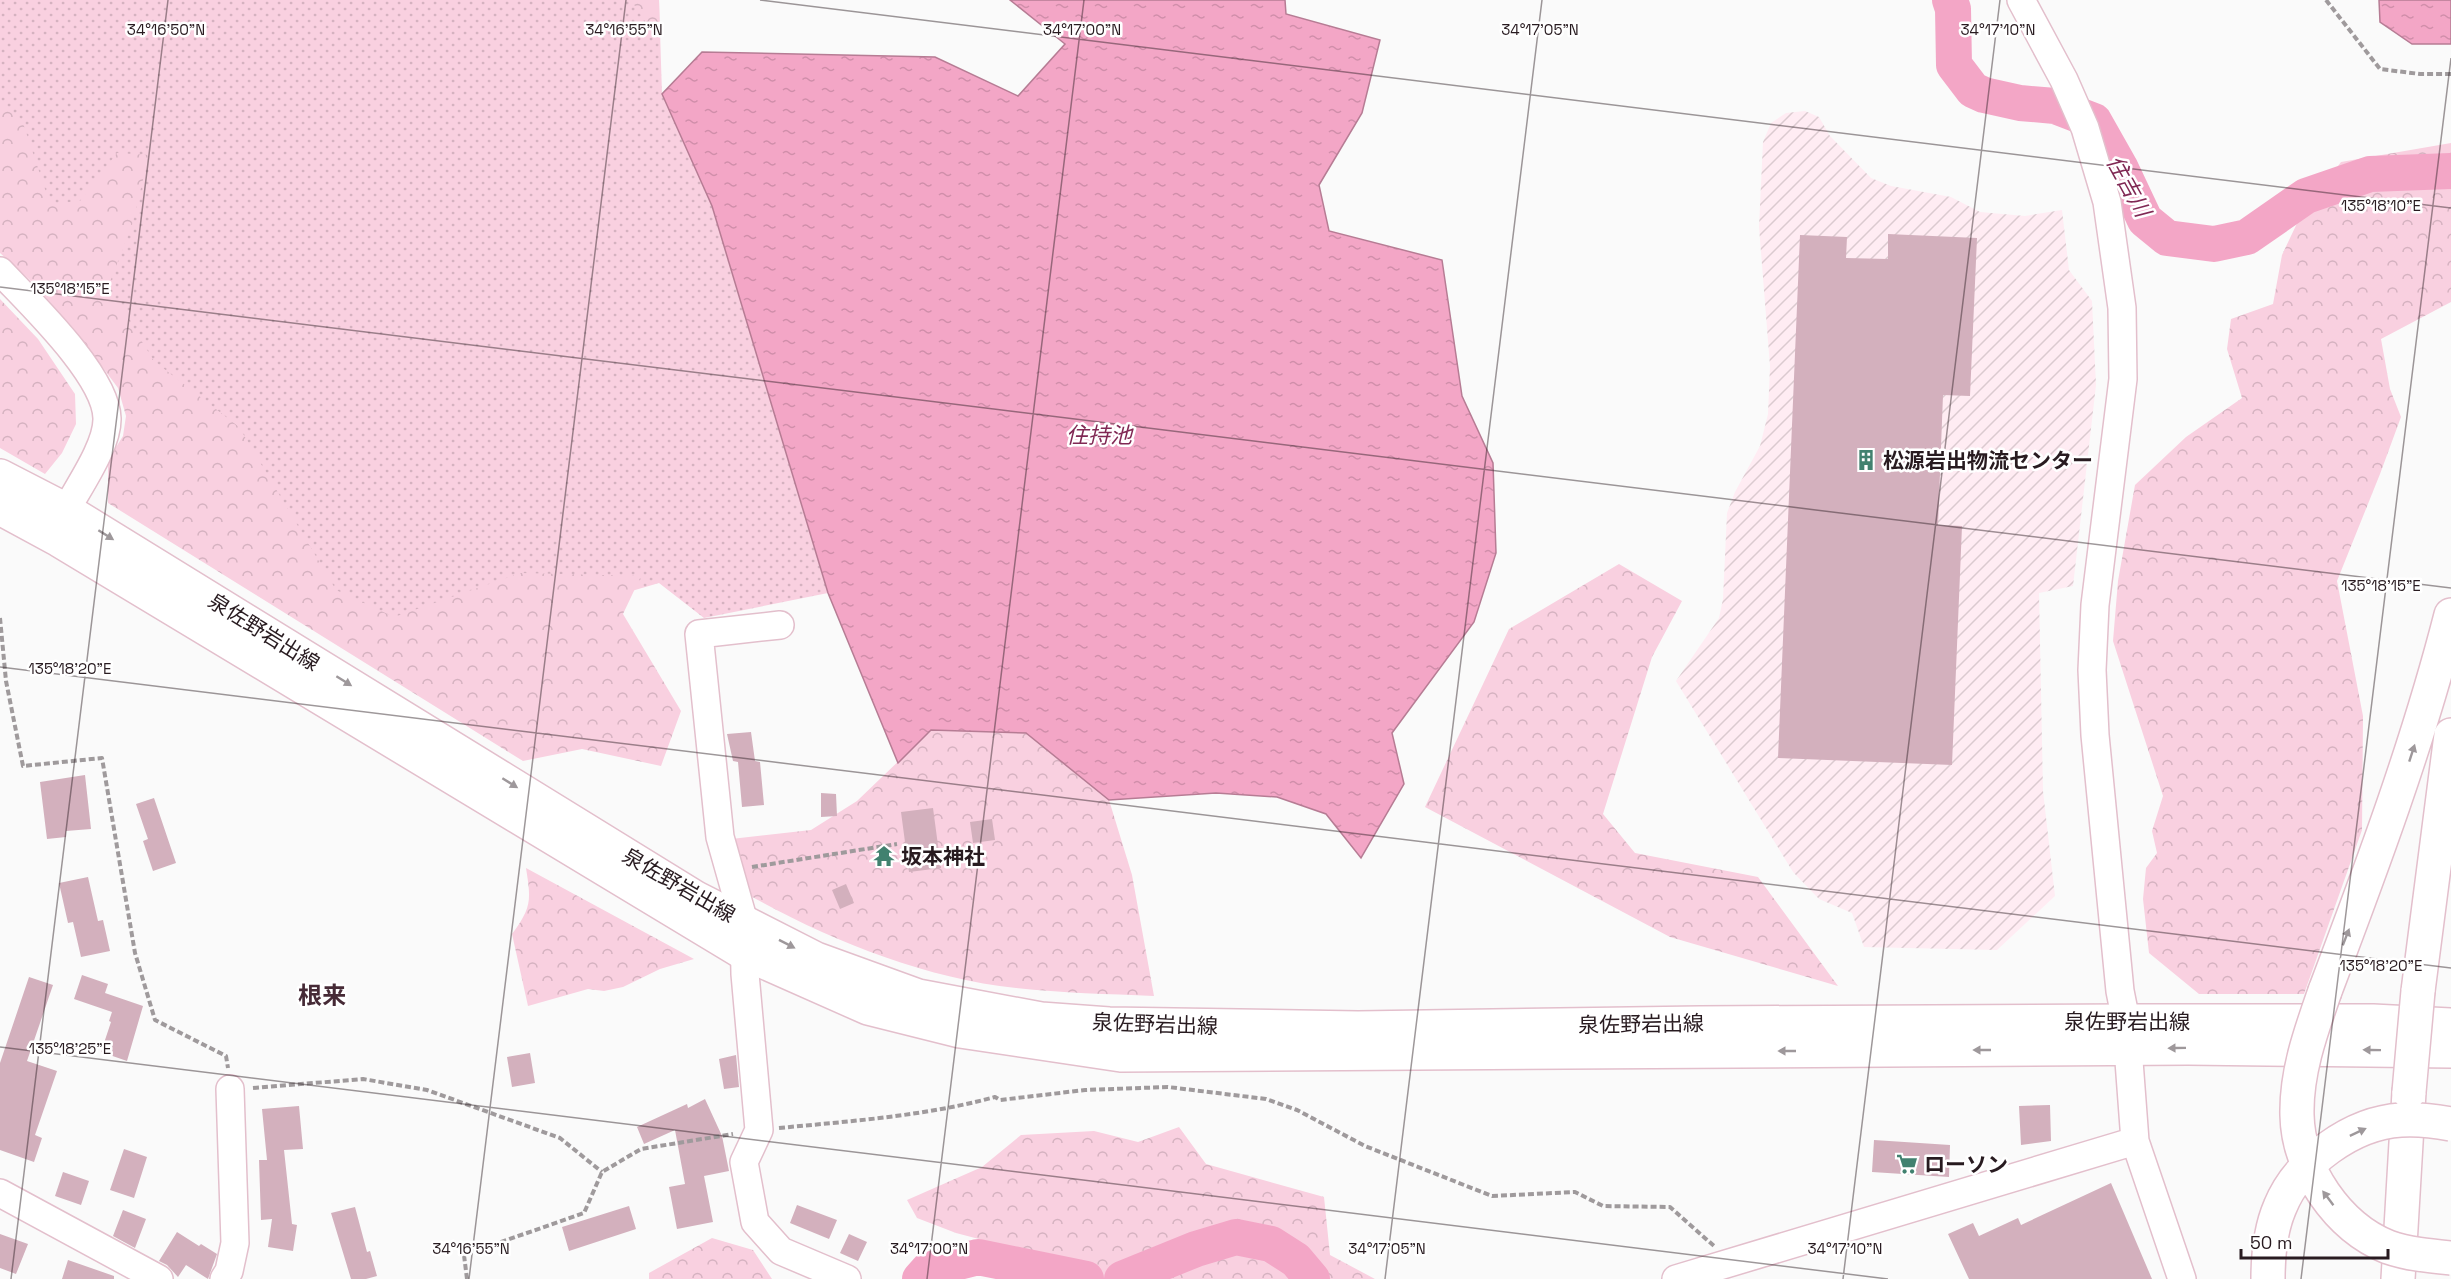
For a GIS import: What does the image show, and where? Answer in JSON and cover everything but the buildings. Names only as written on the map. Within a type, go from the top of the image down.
[{"type":"main road","name":"泉佐野岩出線","points":[[0,476],[66,510],[696,898],[744,938]]},
{"type":"main road","name":"泉佐野岩出線","points":[[0,508],[868,1008],[960,1031],[1121,1055],[2127,1035],[2373,1021],[2451,1025]]},
{"type":"main road","points":[[2451,615],[2425,712],[2401,787],[2325,991],[2304,1056],[2297,1116],[2302,1145],[2311,1173],[2342,1216],[2363,1234],[2388,1247],[2415,1254],[2451,1258]]},
{"type":"main road","points":[[2398,1279],[2409,1092],[2418,991],[2451,735]]},
{"type":"main road","name":"泉佐野岩出線","points":[[2127,1035],[2451,1051]]},
{"type":"main road","points":[[2268,1279],[2271,1234],[2280,1206],[2295,1180],[2319,1156],[2342,1140],[2370,1126],[2400,1120],[2451,1124]]},
{"type":"street","points":[[2021,0],[2064,80],[2085,128],[2107,202],[2122,308],[2123,379],[2095,605],[2092,670],[2096,735],[2120,991],[2127,1035],[2135,1141],[2182,1279]]},
{"type":"street","points":[[0,272],[63,337],[103,395],[108,419],[103,441],[66,510]]},
{"type":"street","points":[[780,625],[699,634],[720,837],[744,938],[759,1130],[744,1162],[755,1222],[781,1251],[847,1279]]},
{"type":"street","points":[[224,1279],[229,1271],[235,1244],[230,1089]]},
{"type":"street","points":[[1676,1279],[2135,1141]]},
{"type":"street","points":[[0,1193],[159,1279]]},
{"type":"path","points":[[2326,0],[2380,69],[2420,74],[2451,74]]},
{"type":"path","points":[[0,618],[6,681],[23,766],[102,758],[135,953],[155,1020],[226,1056],[230,1089],[363,1079],[427,1090],[560,1138],[602,1172]]},
{"type":"path","points":[[729,870],[897,844]]},
{"type":"path","points":[[467,1279],[464,1255],[584,1213],[602,1172],[642,1149],[759,1130],[889,1118],[995,1097],[1000,1100],[1085,1090],[1167,1087],[1266,1099],[1297,1110],[1365,1146],[1492,1196],[1575,1192],[1603,1206],[1670,1207],[1732,1262]]},
{"type":"shaded area","points":[[1805,111],[1819,117],[1830,136],[1871,178],[1891,186],[1951,197],[1980,212],[2025,216],[2062,210],[2069,270],[2092,301],[2096,385],[2073,586],[2039,593],[2043,791],[2055,896],[1997,950],[1864,947],[1852,913],[1819,899],[1793,872],[1676,681],[1719,618],[1723,599],[1727,513],[1735,492],[1760,446],[1768,414],[1770,366],[1759,227],[1763,142],[1771,123],[1786,113]]},
{"type":"green space","points":[[0,0],[659,0],[662,94],[712,206],[828,593],[704,618],[659,583],[618,595],[392,635],[293,599],[0,225]]},
{"type":"green space","points":[[631,0],[659,0],[660,44]]},
{"type":"green space","points":[[0,101],[22,120],[50,204],[80,201],[117,153],[149,155],[132,225],[108,287],[154,361],[239,427],[336,590],[394,617],[521,573],[641,576],[623,614],[681,711],[661,766],[582,749],[523,761],[108,503],[108,460],[123,436],[126,416],[118,388],[74,329],[31,281],[0,253]]},
{"type":"green space","points":[[2451,143],[2451,302],[2381,339],[2390,389],[2401,417],[2337,581],[2363,716],[2362,830],[2304,994],[2199,994],[2149,953],[2143,899],[2146,868],[2157,853],[2152,831],[2163,796],[2113,641],[2118,581],[2135,485],[2186,437],[2242,398],[2227,349],[2231,319],[2273,304],[2282,255],[2300,217],[2341,162]]},
{"type":"green space","points":[[0,299],[38,339],[75,394],[76,424],[62,453],[45,474],[0,448]]},
{"type":"green space","points":[[1619,564],[1682,601],[1652,657],[1603,814],[1635,853],[1758,877],[1838,986],[1670,937],[1425,807],[1509,629]]},
{"type":"green space","points":[[931,730],[1026,733],[1109,800],[1132,875],[1154,996],[1016,988],[947,976],[844,942],[749,895],[731,839],[811,830],[857,801]]},
{"type":"green space","points":[[526,868],[694,959],[660,969],[623,987],[604,991],[588,989],[528,1006],[512,934],[527,910],[529,888]]},
{"type":"green space","points":[[1179,1127],[1206,1164],[1324,1197],[1330,1255],[1375,1279],[1058,1279],[1071,1263],[956,1233],[917,1218],[907,1200],[982,1167],[1021,1135],[1094,1131],[1138,1142]]},
{"type":"green space","points":[[712,1238],[753,1250],[772,1279],[649,1279],[649,1273]]},
{"type":"water","name":"住持池","points":[[1010,0],[1285,0],[1286,14],[1380,40],[1362,113],[1319,185],[1329,231],[1442,260],[1462,396],[1493,463],[1496,553],[1474,622],[1392,733],[1404,784],[1361,858],[1326,814],[1277,797],[1216,793],[1109,800],[1026,733],[931,730],[898,763],[828,593],[712,206],[662,94],[702,52],[935,57],[1018,96],[1065,44]]},
{"type":"water","points":[[2379,0],[2451,0],[2451,44],[2412,44],[2380,22]]},
{"type":"waterway","name":"住吉川","points":[[1950,0],[1953,9],[1954,65],[1973,90],[1984,95],[2020,103],[2055,106],[2094,121],[2120,167],[2145,220],[2167,238],[2214,244],[2247,237],[2306,196],[2370,174],[2451,171]]},
{"type":"waterway","points":[[1122,1279],[1196,1249],[1236,1237],[1271,1244],[1296,1260],[1312,1279]]},
{"type":"waterway","points":[[920,1279],[928,1270],[978,1257],[1086,1279]]},
{"type":"place","name":"松源岩出物流センター","points":[[1866,460]]},
{"type":"place","name":"坂本神社","points":[[884,856]]},
{"type":"place","name":"ローソン","points":[[1907,1164]]},
{"type":"district","name":"根来","points":[[322,995]]}]
